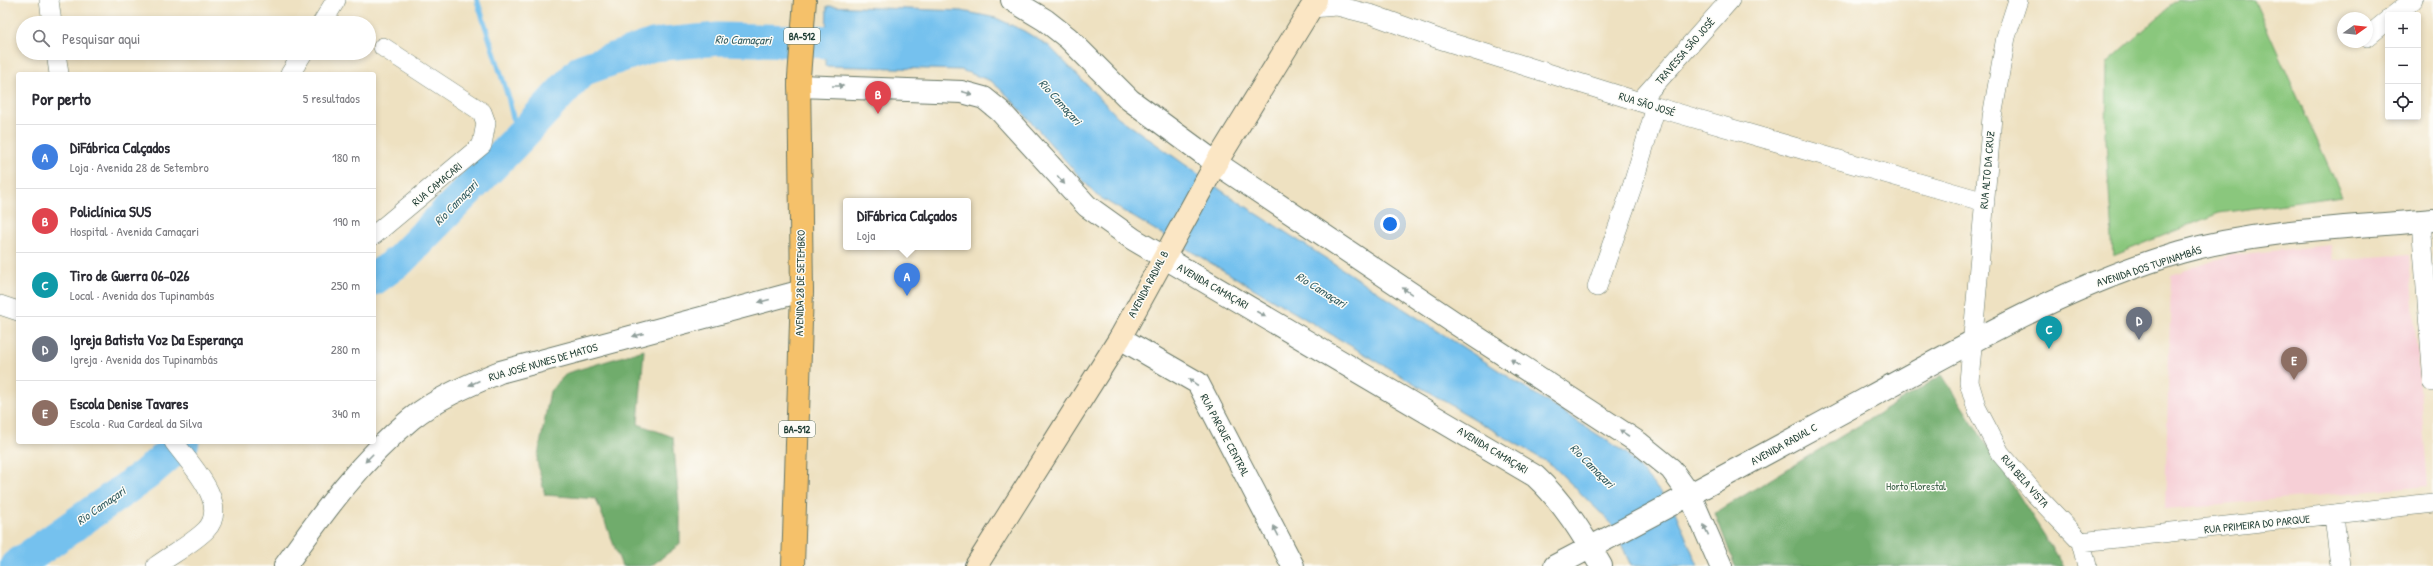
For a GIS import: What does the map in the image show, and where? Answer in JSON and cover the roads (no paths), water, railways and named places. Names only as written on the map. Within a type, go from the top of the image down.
[{"type":"main road","name":"AVENIDA 28 DE SETEMBRO","points":[[793,566],[802,291],[799,77],[804,2]]},
{"type":"main road","name":"AVENIDA RADIAL B","points":[[976,566],[1120,338],[1166,251],[1214,168],[1313,4]]},
{"type":"street","points":[[49,0],[51,16]]},
{"type":"street","points":[[326,16],[336,0]]},
{"type":"street","points":[[1012,0],[1046,20],[1068,38],[1130,100],[1214,168],[1639,443],[1671,469],[1683,499],[1721,566]]},
{"type":"street","name":"TRAVESSA SÃO JOSÉ","points":[[1648,104],[1730,0]]},
{"type":"street","name":"RUA ALTO DA CRUZ","points":[[1972,342],[1992,117],[2006,37],[2018,0]]},
{"type":"street","points":[[2398,12],[2413,0]]},
{"type":"street","name":"RUA SÃO JOSÉ","points":[[1313,4],[1337,6],[1373,15],[1439,39],[1648,104],[1984,202]]},
{"type":"street","points":[[2373,33],[2385,23]]},
{"type":"street","name":"RUA CAMACARI","points":[[376,233],[482,145],[486,123],[482,112],[383,47]]},
{"type":"street","points":[[57,60],[59,72]]},
{"type":"street","points":[[291,72],[299,60]]},
{"type":"street","name":"AVENIDA CAMAÇARI","points":[[799,77],[962,92],[984,98],[1000,111],[1087,206],[1133,239],[1166,251],[1535,476],[1555,495],[1600,549]]},
{"type":"street","points":[[1597,287],[1632,187],[1648,104]]},
{"type":"street","points":[[2427,221],[2433,382]]},
{"type":"street","name":"AVENIDA DOS TUPINAMBÁS","points":[[1972,342],[2100,280],[2181,252],[2254,236],[2427,221]]},
{"type":"street","name":"RUA JOSÉ NUNES DE MATOS","points":[[285,566],[331,502],[368,458],[412,418],[454,392],[500,372],[802,291]]},
{"type":"street","points":[[0,305],[16,310]]},
{"type":"street","name":"RUA PARQUE CENTRAL","points":[[1120,338],[1198,384],[1294,566]]},
{"type":"street","name":"AVENIDA RADIAL C","points":[[1555,566],[1600,549],[1683,499],[1972,342]]},
{"type":"street","name":"RUA BELA VISTA","points":[[1972,342],[1969,382],[1978,409],[2000,453],[2036,495],[2081,542],[2088,566]]},
{"type":"street","points":[[156,566],[206,530],[213,519],[214,504],[208,489],[175,444]]},
{"type":"street","name":"RUA PRIMEIRA DO PARQUE","points":[[2081,542],[2334,516],[2433,503]]},
{"type":"street","points":[[2334,516],[2340,566]]},
{"type":"water","points":[[827,6],[962,11],[996,18],[1024,31],[1049,46],[1118,117],[1225,193],[1626,453],[1673,507],[1698,566],[1631,566],[1613,525],[1552,465],[1096,195],[1008,96],[991,81],[961,70],[825,66]]},
{"type":"waterway","points":[[477,0],[508,96],[518,139]]},
{"type":"waterway","name":"Rio Camaçari","points":[[376,278],[400,260],[518,139],[582,70],[653,45],[719,39],[871,43]]},
{"type":"waterway","name":"Rio Camaçari","points":[[16,566],[145,475],[181,444]]},
{"type":"place","name":"Policlínica SUS","points":[[878,114]]},
{"type":"place","name":"DiFábrica Calçados","points":[[907,296]]},
{"type":"place","name":"Igreja Batista Voz Da Esperança","points":[[2139,340]]},
{"type":"place","name":"Tiro de Guerra 06-026","points":[[2049,349]]},
{"type":"place","name":"Escola Denise Tavares","points":[[2294,380]]},
{"type":"park label","name":"Horto Florestal","points":[[1916,486]]}]
